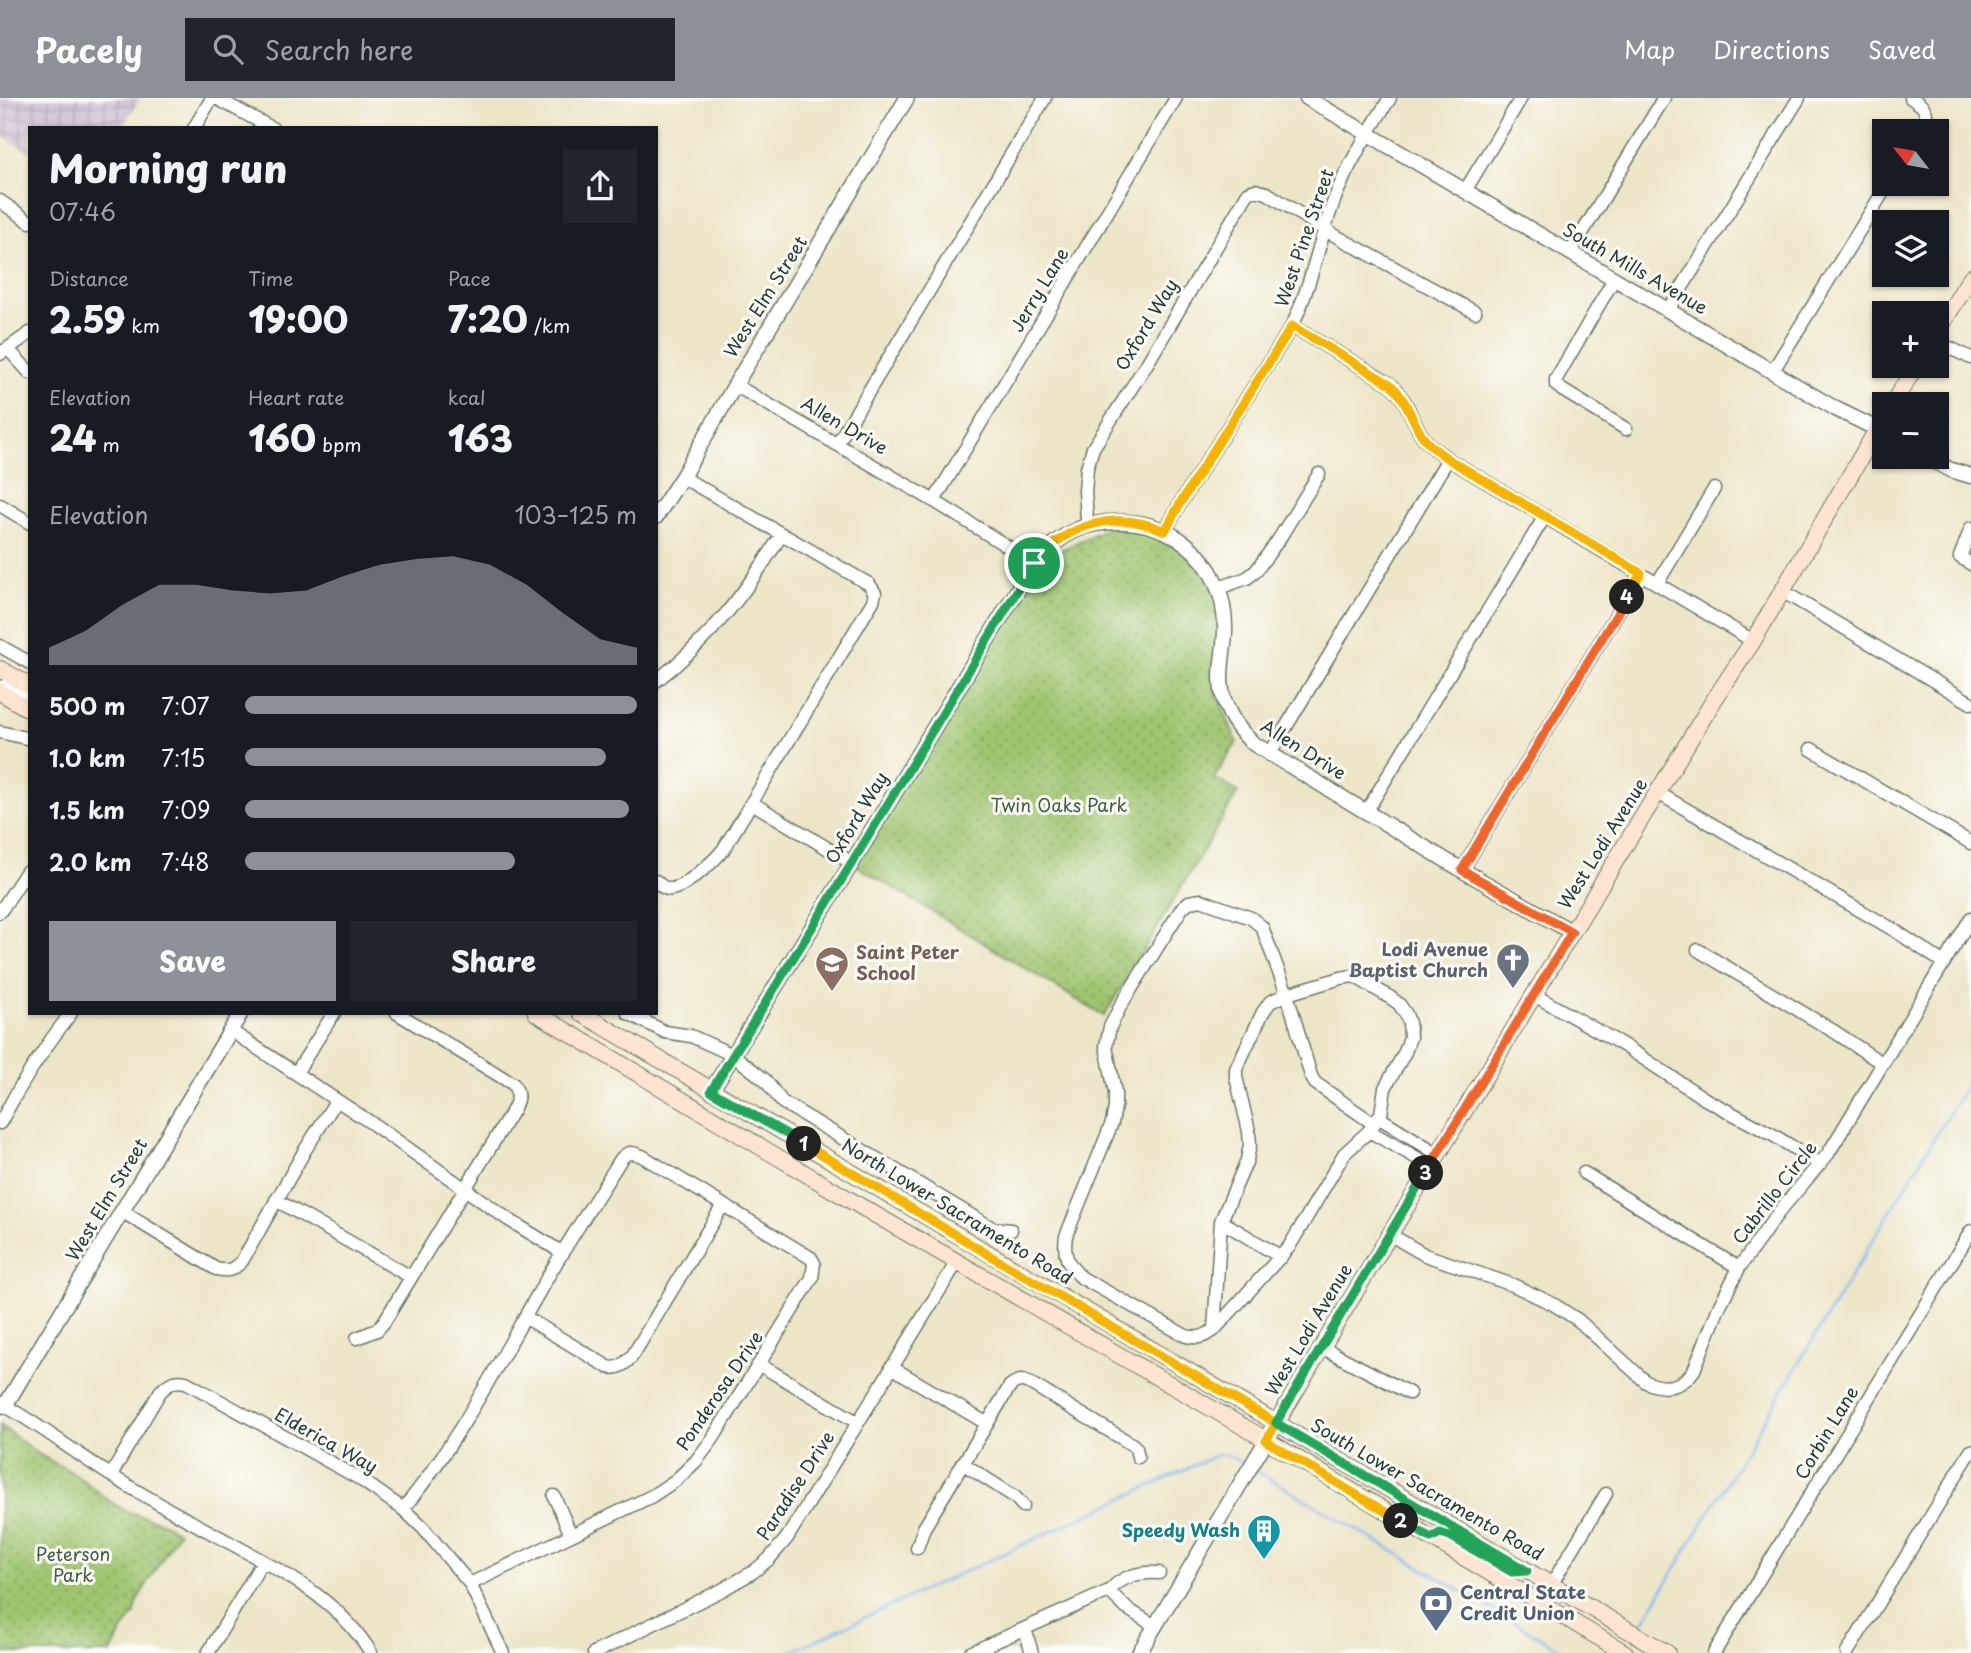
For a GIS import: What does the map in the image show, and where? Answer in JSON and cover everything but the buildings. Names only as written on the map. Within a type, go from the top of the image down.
[{"type":"main road","points":[[1949,313],[1971,277]]},
{"type":"main road","name":"West Lodi Avenue","points":[[1266,1441],[1572,932],[1754,641],[1872,442]]},
{"type":"main road","points":[[0,669],[28,685]]},
{"type":"main road","points":[[0,690],[28,709]]},
{"type":"main road","points":[[539,1015],[1625,1653]]},
{"type":"main road","name":"North Lower Sacramento Road","points":[[584,1015],[1276,1423]]},
{"type":"main road","points":[[615,1060],[638,1065],[698,1097],[711,1091]]},
{"type":"main road","points":[[957,1262],[971,1253],[1001,1262]]},
{"type":"main road","name":"South Lower Sacramento Road","points":[[1276,1423],[1667,1653]]},
{"type":"main road","points":[[1431,1538],[1435,1534],[1444,1534],[1512,1572],[1527,1571]]},
{"type":"street","points":[[195,126],[214,98],[268,126]]},
{"type":"street","name":"West Elm Street","points":[[658,514],[907,98]]},
{"type":"street","points":[[837,444],[1045,98]]},
{"type":"street","name":"Jerry Lane","points":[[934,500],[1176,98]]},
{"type":"street","name":"South Mills Avenue","points":[[1307,98],[1836,410],[1872,423]]},
{"type":"street","name":"West Pine Street","points":[[1165,531],[1292,326],[1301,307],[1342,182],[1390,98]]},
{"type":"street","points":[[1465,191],[1521,98]]},
{"type":"street","points":[[1570,253],[1664,98]]},
{"type":"street","points":[[1668,310],[1799,98]]},
{"type":"street","points":[[1911,98],[1925,109],[1926,119]]},
{"type":"street","name":"Oxford Way","points":[[1089,524],[1085,491],[1087,468],[1093,449],[1148,362],[1242,200],[1255,190],[1266,193],[1325,230]]},
{"type":"street","points":[[1772,372],[1881,196]]},
{"type":"street","points":[[2,205],[28,221]]},
{"type":"street","points":[[1325,230],[1475,312]]},
{"type":"street","points":[[1614,279],[1556,379],[1556,384],[1626,429]]},
{"type":"street","points":[[1292,326],[1390,384],[1400,393],[1421,435],[1448,459],[1754,641]]},
{"type":"street","points":[[28,334],[4,351],[28,371]]},
{"type":"street","points":[[1949,348],[1971,358]]},
{"type":"street","name":"Allen Drive","points":[[735,385],[934,500],[1034,563],[1053,544],[1089,524],[1137,522],[1178,538],[1193,549],[1208,567],[1219,588],[1225,633],[1220,670],[1223,695],[1232,719],[1245,737],[1269,755],[1572,932]]},
{"type":"street","points":[[1269,755],[1448,459]]},
{"type":"street","points":[[1949,469],[1971,476]]},
{"type":"street","points":[[1219,588],[1247,578],[1256,571],[1320,474]]},
{"type":"street","points":[[659,884],[674,889],[716,859],[874,596],[869,584],[682,477]]},
{"type":"street","points":[[1658,582],[1714,489]]},
{"type":"street","points":[[0,505],[28,522]]},
{"type":"street","points":[[1366,812],[1545,516]]},
{"type":"street","points":[[1971,528],[1960,557],[1971,564]]},
{"type":"street","points":[[658,679],[719,625],[757,575],[782,534]]},
{"type":"street","name":"Oxford Way","points":[[711,1091],[1034,563]]},
{"type":"street","points":[[1462,870],[1641,573]]},
{"type":"street","points":[[1782,591],[1971,703]]},
{"type":"street","points":[[0,646],[28,662]]},
{"type":"street","points":[[0,690],[5,686],[28,697]]},
{"type":"street","points":[[0,732],[28,739]]},
{"type":"street","points":[[1811,749],[1971,843]]},
{"type":"street","points":[[1658,793],[1894,930],[1944,963]]},
{"type":"street","points":[[752,803],[852,863]]},
{"type":"street","points":[[0,912],[28,871]]},
{"type":"street","points":[[1214,1330],[1222,1221],[1247,1160],[1250,1145],[1236,1069],[1270,1002],[1287,994],[1353,976],[1399,1004],[1409,1023],[1405,1052],[1385,1088],[1381,1114],[1374,1124],[1344,1154],[1289,1247],[1214,1330],[1205,1337],[1186,1336],[1082,1278],[1072,1269],[1064,1249],[1066,1236],[1112,1123],[1115,1092],[1106,1046],[1110,1027],[1153,953],[1182,908],[1189,902],[1201,900],[1232,910],[1251,918],[1262,928],[1287,994],[1315,1083],[1374,1124],[1434,1160]]},
{"type":"street","name":"Cabrillo Circle","points":[[1389,1234],[1425,1255],[1513,1285],[1553,1304],[1578,1320],[1641,1378],[1659,1387],[1679,1385],[1694,1370],[1720,1305],[1739,1268],[1778,1213],[1820,1164],[1971,918]]},
{"type":"street","points":[[1698,950],[1883,1064]]},
{"type":"street","points":[[1534,995],[1623,1045],[1705,1099],[1773,1135],[1820,1164]]},
{"type":"street","points":[[0,1123],[44,1048],[69,1015]]},
{"type":"street","name":"West Elm Street","points":[[2,1404],[122,1212],[240,1015]]},
{"type":"street","points":[[296,1073],[333,1015]]},
{"type":"street","points":[[357,1338],[377,1330],[518,1098],[518,1090],[513,1084],[400,1015]]},
{"type":"street","points":[[632,1015],[665,1032],[691,1036],[733,1055],[765,1080],[782,1102],[992,1228],[1011,1230]]},
{"type":"street","points":[[230,1031],[373,1124],[509,1220],[563,1253]]},
{"type":"street","points":[[122,1212],[216,1269],[226,1272],[234,1269],[242,1261],[336,1101]]},
{"type":"street","points":[[403,1509],[442,1457],[525,1317],[563,1253],[626,1153],[642,1156],[723,1205],[625,1364],[608,1367],[525,1317]]},
{"type":"street","points":[[1584,1173],[1739,1268]]},
{"type":"street","points":[[276,1200],[411,1278]]},
{"type":"street","name":"Ponderosa Drive","points":[[470,1584],[652,1496],[676,1480],[696,1461],[712,1440],[760,1365],[815,1270],[813,1261],[723,1205]]},
{"type":"street","points":[[1222,1221],[1281,1257]]},
{"type":"street","name":"Corbin Lane","points":[[1714,1653],[1971,1231]]},
{"type":"street","name":"Paradise Drive","points":[[594,1653],[722,1590],[769,1559],[787,1538],[957,1262]]},
{"type":"street","points":[[1321,1347],[1409,1393]]},
{"type":"street","points":[[760,1365],[857,1422]]},
{"type":"street","points":[[891,1367],[986,1423]]},
{"type":"street","points":[[916,1548],[924,1528],[986,1423],[1010,1386],[1017,1381],[1021,1380],[1040,1389],[1133,1445],[1138,1457]]},
{"type":"street","name":"Elderica Way","points":[[111,1475],[160,1392],[168,1384],[181,1381],[360,1479],[403,1509],[423,1528],[470,1584],[503,1653]]},
{"type":"street","points":[[2,1404],[111,1475],[287,1573],[323,1598],[356,1630],[371,1653]]},
{"type":"street","name":"West Lodi Avenue","points":[[1139,1653],[1266,1441]]},
{"type":"street","points":[[1847,1653],[1971,1451]]},
{"type":"street","points":[[962,1463],[1015,1497],[1023,1506]]},
{"type":"street","points":[[1551,1585],[1606,1494]]},
{"type":"street","points":[[554,1496],[571,1535]]},
{"type":"street","points":[[208,1653],[263,1561]]},
{"type":"street","points":[[971,1653],[1109,1591],[1118,1581],[1135,1574],[1158,1573]]},
{"type":"street","points":[[1109,1591],[1126,1608],[1155,1626]]},
{"type":"street","points":[[1025,1629],[1032,1653]]},
{"type":"shaded area","points":[[0,98],[140,98],[123,126],[28,126],[28,151],[0,135]]},
{"type":"green space","name":"Twin Oaks Park","points":[[1119,522],[1198,555],[1224,612],[1212,682],[1237,742],[1214,778],[1238,792],[1104,1016],[852,863],[1034,563]]},
{"type":"green space","name":"Peterson Park","points":[[0,1425],[38,1454],[75,1474],[111,1502],[126,1511],[164,1523],[178,1532],[138,1599],[135,1613],[111,1653],[0,1653]]},
{"type":"waterway","points":[[1643,1622],[1971,1077]]},
{"type":"waterway","points":[[788,1653],[1219,1454],[1246,1465]]},
{"type":"waterway","points":[[1255,1470],[1567,1653]]},
{"type":"place","name":"Lodi Avenue Baptist Church","points":[[1513,990]]},
{"type":"place","name":"Saint Peter School","points":[[832,993]]},
{"type":"place","name":"Speedy Wash","points":[[1264,1561]]},
{"type":"place","name":"Central State Credit Union","points":[[1436,1633]]},
{"type":"route","points":[[1034,563],[711,1091],[1276,1423],[1266,1441],[1431,1538],[1435,1534],[1444,1534],[1512,1572],[1527,1571],[1276,1423],[1572,932],[1462,870],[1641,573],[1448,459],[1421,435],[1400,393],[1390,384],[1292,326],[1165,531],[1137,522],[1089,524],[1053,544],[1034,563]]}]
